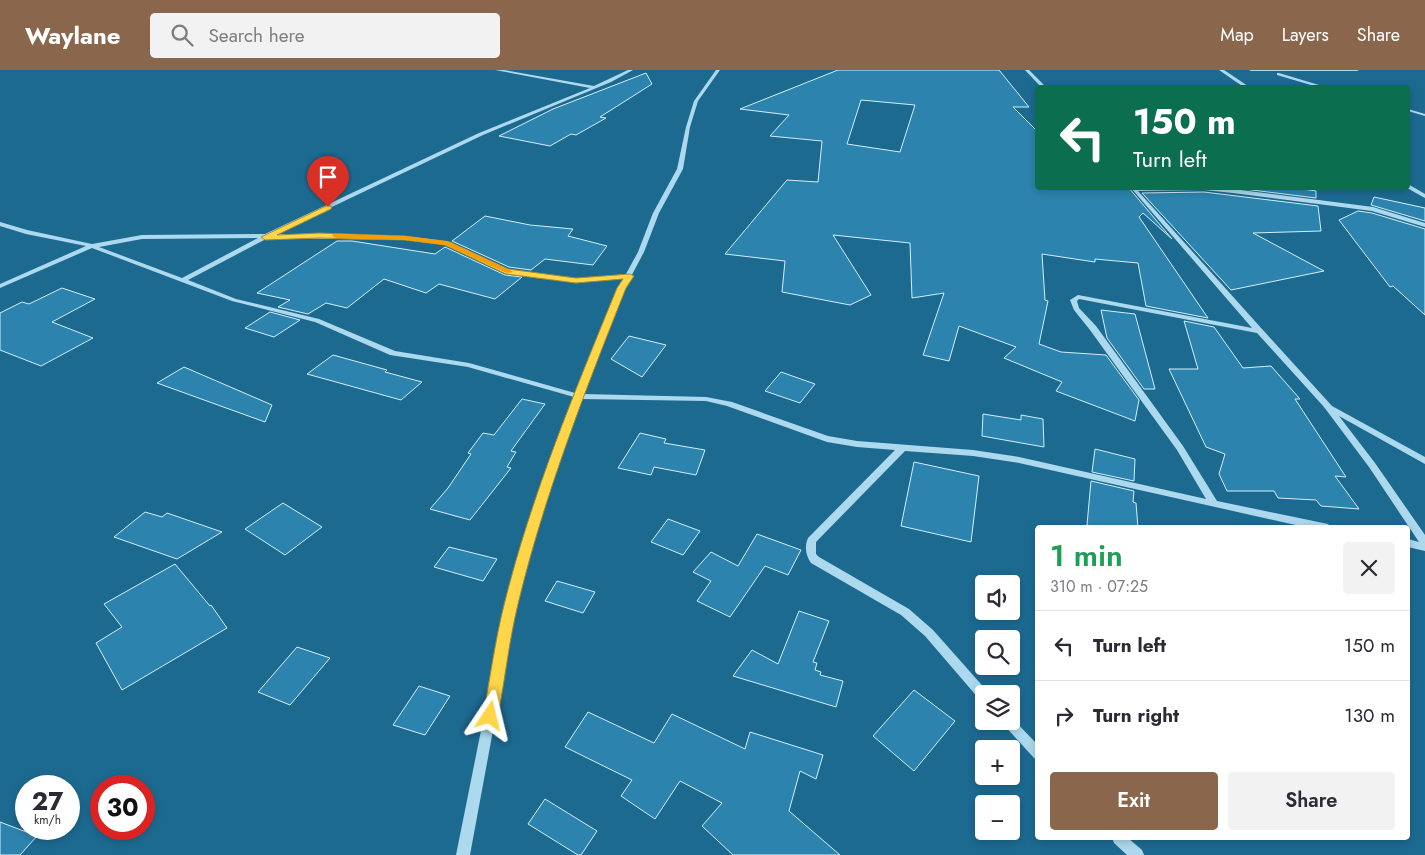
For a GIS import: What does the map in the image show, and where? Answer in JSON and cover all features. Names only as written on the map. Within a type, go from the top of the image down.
[{"type":"street","points":[[497,70],[593,87]]},
{"type":"street","points":[[182,280],[265,237],[481,134],[610,81],[631,70]]},
{"type":"street","points":[[463,855],[511,606],[531,531],[578,396],[622,288],[630,276],[656,213],[680,168],[688,127],[696,101],[718,70]]},
{"type":"street","points":[[1027,70],[1042,85]]},
{"type":"street","points":[[1221,70],[1244,85]]},
{"type":"street","points":[[1251,70],[1357,70]]},
{"type":"street","points":[[1260,71],[1315,85]]},
{"type":"street","points":[[1410,111],[1425,115]]},
{"type":"street","points":[[1410,187],[1425,196]]},
{"type":"street","points":[[1136,190],[1259,331],[1327,405],[1367,458],[1425,545]]},
{"type":"street","points":[[1223,190],[1373,209],[1425,225]]},
{"type":"street","points":[[0,224],[26,232],[92,246],[234,300],[317,320],[393,353],[469,364],[578,396],[706,399],[730,404],[826,439],[857,444],[973,453],[1027,462],[1314,525]]},
{"type":"street","points":[[0,286],[92,246],[142,238],[319,236],[405,238],[447,243],[506,271],[576,281],[630,276]]},
{"type":"street","points":[[1214,504],[1180,448],[1093,328],[1076,309],[1073,300],[1078,297],[1091,299],[1259,331]]},
{"type":"street","points":[[1327,405],[1425,461]]},
{"type":"street","points":[[903,447],[811,542],[811,555],[815,560],[905,612],[929,633],[975,686]]},
{"type":"street","points":[[1410,543],[1425,545]]},
{"type":"street","points":[[1016,730],[1035,751]]},
{"type":"street","points":[[1122,840],[1137,855]]},
{"type":"building","points":[[838,70],[999,70],[1029,107],[1013,107],[1035,129],[1035,190],[1131,190],[1172,239],[1143,213],[1139,217],[1208,318],[1146,306],[1138,263],[1095,259],[1095,262],[1042,254],[1045,300],[1048,301],[1039,344],[1061,352],[1106,355],[1139,400],[1135,421],[1056,391],[1062,382],[1004,358],[1016,347],[959,326],[949,361],[923,355],[944,293],[912,298],[910,243],[833,235],[871,295],[850,305],[782,292],[785,261],[725,254],[787,180],[818,182],[822,141],[770,136],[789,115],[740,109]],"holes":[[[861,100],[915,105],[900,152],[847,144]]]},
{"type":"building","points":[[646,73],[652,84],[600,117],[606,118],[576,135],[571,134],[550,146],[499,136],[553,109]]},
{"type":"building","points":[[1252,190],[1309,190],[1316,191],[1316,198]]},
{"type":"building","points":[[1204,192],[1318,206],[1321,231],[1253,233],[1324,271],[1231,290],[1142,193]]},
{"type":"building","points":[[1374,197],[1425,208],[1425,221],[1371,205]]},
{"type":"building","points":[[1358,211],[1372,213],[1425,229],[1425,315],[1393,286],[1390,287],[1339,220]]},
{"type":"building","points":[[485,216],[530,225],[573,229],[568,236],[607,246],[593,265],[545,259],[531,270],[509,267],[452,241]]},
{"type":"building","points":[[337,241],[352,241],[435,254],[445,247],[505,275],[522,277],[495,299],[439,284],[426,293],[384,279],[347,308],[326,303],[308,314],[278,307],[290,300],[257,293]]},
{"type":"building","points":[[62,288],[95,299],[52,322],[93,338],[41,366],[0,350],[0,313],[22,302],[29,304]]},
{"type":"building","points":[[1101,310],[1135,314],[1155,389],[1144,389],[1107,338]]},
{"type":"building","points":[[270,312],[300,320],[274,337],[245,328]]},
{"type":"building","points":[[1184,321],[1214,327],[1243,368],[1271,366],[1300,399],[1295,399],[1346,477],[1335,476],[1359,509],[1321,506],[1316,500],[1278,498],[1274,491],[1227,491],[1219,474],[1225,454],[1206,447],[1169,369],[1198,369]]},
{"type":"building","points":[[629,336],[666,345],[642,377],[611,359]]},
{"type":"building","points":[[333,355],[422,382],[401,400],[307,374]]},
{"type":"building","points":[[184,367],[272,405],[265,422],[157,383]]},
{"type":"building","points":[[781,372],[815,384],[800,403],[765,391]]},
{"type":"building","points":[[522,399],[545,404],[511,451],[516,452],[507,467],[511,468],[470,520],[430,509],[448,488],[471,454],[468,453],[483,433],[494,435]]},
{"type":"building","points":[[983,414],[1021,420],[1021,415],[1043,419],[1044,447],[982,436]]},
{"type":"building","points":[[640,433],[666,439],[664,443],[705,450],[696,475],[654,467],[651,475],[618,468]]},
{"type":"building","points":[[1095,449],[1135,459],[1134,481],[1092,472]]},
{"type":"building","points":[[914,462],[979,476],[971,542],[901,526]]},
{"type":"building","points":[[1091,481],[1134,491],[1133,502],[1136,503],[1138,525],[1087,525]]},
{"type":"building","points":[[283,503],[322,527],[285,555],[245,529]]},
{"type":"building","points":[[145,512],[162,517],[167,513],[222,532],[177,559],[114,537]]},
{"type":"building","points":[[668,519],[700,531],[683,555],[651,542]]},
{"type":"building","points":[[757,534],[801,550],[788,575],[765,566],[730,617],[697,601],[711,581],[693,572],[711,552],[738,566]]},
{"type":"building","points":[[449,547],[497,559],[483,581],[434,567]]},
{"type":"building","points":[[175,564],[211,605],[227,628],[122,690],[96,643],[122,627],[104,604]]},
{"type":"building","points":[[557,581],[595,592],[583,613],[545,601]]},
{"type":"building","points":[[799,611],[829,621],[813,662],[817,663],[815,670],[821,672],[820,675],[843,681],[836,707],[733,676],[752,650],[778,664]]},
{"type":"building","points":[[297,647],[330,658],[290,705],[258,692]]},
{"type":"building","points":[[419,686],[450,696],[425,735],[393,725]]},
{"type":"building","points":[[914,690],[955,721],[914,771],[873,736]]},
{"type":"building","points":[[588,712],[654,743],[672,714],[745,749],[750,732],[823,755],[816,779],[800,771],[789,811],[840,855],[733,855],[702,826],[722,803],[680,781],[655,819],[621,796],[632,780],[565,747]]},
{"type":"building","points":[[545,799],[597,831],[581,855],[578,855],[528,824]]},
{"type":"building","points":[[0,822],[15,828],[15,840],[33,840],[20,855],[0,855]]},
{"type":"slow traffic","points":[[336,236],[405,238],[447,243],[510,272]]},
{"type":"route","points":[[328,207],[265,237],[405,238],[447,243],[506,271],[576,281],[630,276],[622,288],[609,317],[578,396],[531,531],[511,606],[490,716]]}]
